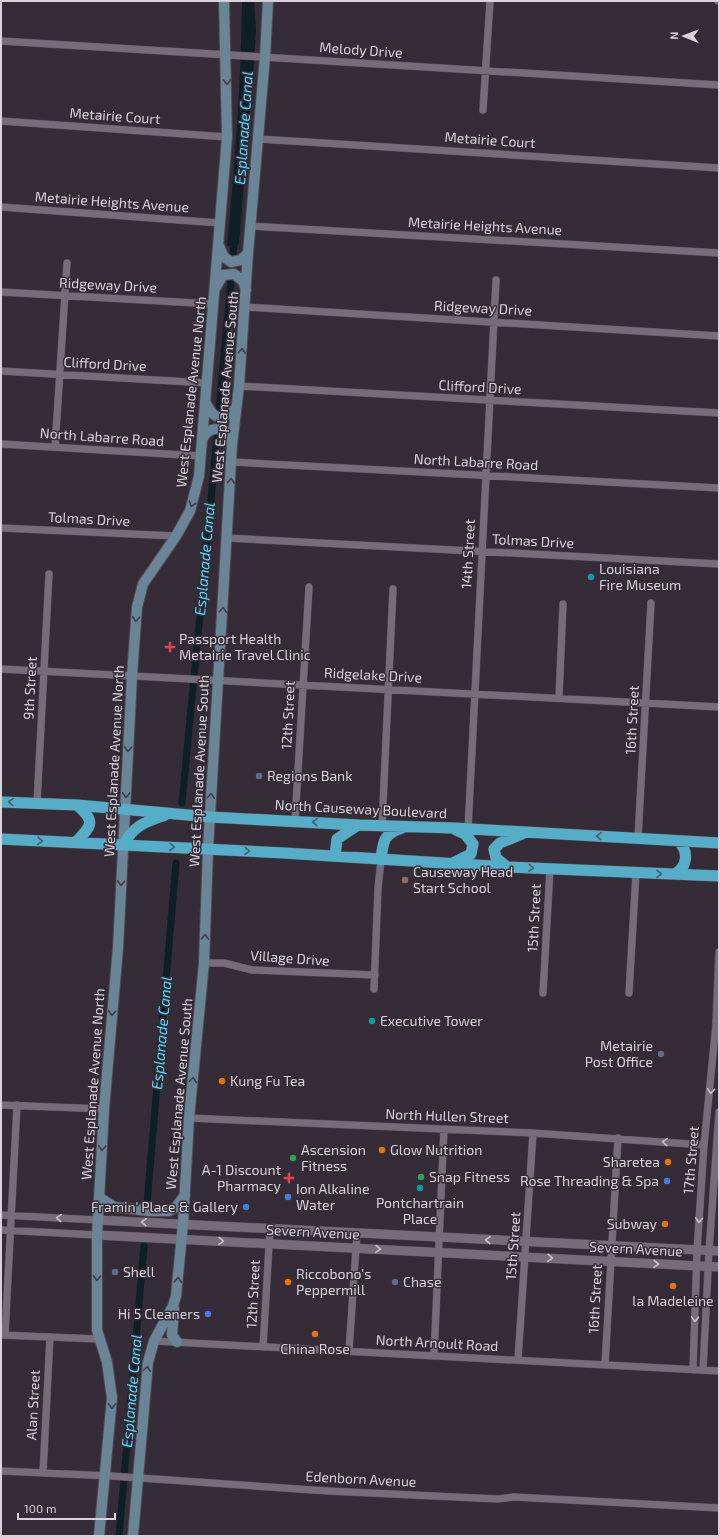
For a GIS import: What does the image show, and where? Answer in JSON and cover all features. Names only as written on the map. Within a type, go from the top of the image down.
[{"type":"highway","name":"North Causeway Boulevard","points":[[1,802],[77,805],[210,817],[358,825],[453,828],[719,843]]},
{"type":"highway","points":[[76,842],[91,823],[89,816],[77,805]]},
{"type":"highway","points":[[124,844],[132,830],[139,825],[168,813]]},
{"type":"highway","points":[[335,856],[336,839],[358,825]]},
{"type":"highway","points":[[381,860],[383,842],[393,831],[404,827]]},
{"type":"highway","points":[[451,864],[471,854],[473,844],[465,834],[453,828]]},
{"type":"highway","points":[[507,867],[496,858],[494,849],[500,843],[527,833]]},
{"type":"highway","points":[[1,839],[124,844],[507,867],[719,876]]},
{"type":"highway","points":[[675,874],[684,866],[686,855],[685,850],[678,840]]},
{"type":"main road","name":"West Esplanade Avenue North","points":[[99,1536],[108,1476],[112,1398],[107,1362],[98,1339],[96,1305],[97,1235],[104,1109],[118,948],[137,607],[143,584],[176,536],[190,511],[196,494],[201,456],[227,137],[224,1]]},
{"type":"main road","name":"West Esplanade Avenue South","points":[[133,1536],[133,1477],[146,1380],[154,1341],[174,1305],[182,1239],[189,1118],[204,963],[208,849],[232,445],[235,409],[239,386],[250,226],[259,139],[263,57],[268,1]]},
{"type":"main road","points":[[218,244],[224,257],[232,262],[241,260],[248,253]]},
{"type":"main road","points":[[215,288],[223,275],[229,273],[239,277],[246,290]]},
{"type":"main road","points":[[205,401],[213,415],[219,418],[225,417],[235,409]]},
{"type":"main road","points":[[202,441],[206,433],[211,430],[220,430],[225,431],[232,445]]},
{"type":"main road","points":[[99,1197],[114,1207],[150,1211],[169,1211],[176,1207],[185,1195]]},
{"type":"main road","points":[[174,1305],[172,1335],[178,1342]]},
{"type":"street","points":[[483,110],[490,1]]},
{"type":"street","name":"Melody Drive","points":[[1,41],[719,85]]},
{"type":"street","name":"Metairie Court","points":[[1,121],[227,137]]},
{"type":"street","name":"Metairie Court","points":[[259,139],[719,168]]},
{"type":"street","name":"Metairie Heights Avenue","points":[[1,207],[220,223]]},
{"type":"street","name":"Metairie Heights Avenue","points":[[250,226],[719,253]]},
{"type":"street","points":[[55,447],[67,263]]},
{"type":"street","name":"14th Street","points":[[468,829],[496,280]]},
{"type":"street","name":"Ridgeway Drive","points":[[1,292],[213,304]]},
{"type":"street","name":"Ridgeway Drive","points":[[245,307],[719,336]]},
{"type":"street","name":"Clifford Drive","points":[[1,371],[207,383]]},
{"type":"street","name":"Clifford Drive","points":[[239,386],[719,414]]},
{"type":"street","name":"North Labarre Road","points":[[1,444],[201,456]]},
{"type":"street","name":"North Labarre Road","points":[[232,462],[719,488]]},
{"type":"street","name":"Tolmas Drive","points":[[1,528],[176,536]]},
{"type":"street","name":"Tolmas Drive","points":[[227,538],[719,564]]},
{"type":"street","name":"9th Street","points":[[37,803],[49,574]]},
{"type":"street","name":"12th Street","points":[[295,821],[309,587]]},
{"type":"street","points":[[382,826],[393,589]]},
{"type":"street","name":"16th Street","points":[[638,838],[651,603]]},
{"type":"street","points":[[559,698],[563,604]]},
{"type":"street","name":"Ridgelake Drive","points":[[1,669],[719,707]]},
{"type":"street","points":[[374,989],[378,888],[381,860]]},
{"type":"street","name":"15th Street","points":[[543,993],[550,869]]},
{"type":"street","points":[[629,992],[636,873]]},
{"type":"street","name":"17th Street","points":[[693,1370],[697,1251],[704,1145],[716,1024],[719,952]]},
{"type":"street","name":"Village Drive","points":[[204,963],[224,963],[252,970],[375,975]]},
{"type":"street","points":[[1,1105],[104,1109]]},
{"type":"street","points":[[17,1105],[12,1215],[3,1335],[98,1339]]},
{"type":"street","name":"17th Street","points":[[703,1370],[708,1266],[719,1112]]},
{"type":"street","name":"North Hullen Street","points":[[189,1118],[534,1133],[704,1145]]},
{"type":"street","points":[[434,1356],[444,1129]]},
{"type":"street","name":"15th Street","points":[[518,1360],[534,1133]]},
{"type":"street","name":"16th Street","points":[[605,1365],[618,1138]]},
{"type":"street","name":"Severn Avenue","points":[[1,1215],[719,1251]]},
{"type":"street","name":"12th Street","points":[[263,1347],[270,1229]]},
{"type":"street","name":"Severn Avenue","points":[[1,1230],[719,1267]]},
{"type":"street","points":[[349,1351],[357,1233]]},
{"type":"street","name":"Alan Street","points":[[43,1473],[50,1338]]},
{"type":"street","name":"North Arnoult Road","points":[[154,1341],[719,1371]]},
{"type":"street","name":"Edenborn Avenue","points":[[1,1471],[133,1477],[328,1491],[498,1498],[514,1497],[719,1508]]},
{"type":"water","points":[[242,1],[254,1],[256,30],[239,244],[227,246],[237,124]]},
{"type":"waterway","name":"Esplanade Canal","points":[[233,254],[235,236]]},
{"type":"waterway","name":"Esplanade Canal","points":[[219,410],[231,280]]},
{"type":"waterway","name":"Esplanade Canal","points":[[182,803],[217,436]]},
{"type":"waterway","name":"Esplanade Canal","points":[[147,1203],[176,863]]},
{"type":"waterway","name":"Esplanade Canal","points":[[119,1536],[144,1246]]},
{"type":"place","name":"Louisiana Fire Museum","points":[[591,577]]},
{"type":"place","name":"Passport Health Metairie Travel Clinic","points":[[170,647]]},
{"type":"place","name":"Regions Bank","points":[[259,776]]},
{"type":"place","name":"Causeway Head Start School","points":[[405,880]]},
{"type":"place","name":"Executive Tower","points":[[372,1021]]},
{"type":"place","name":"Metairie Post Office","points":[[661,1054]]},
{"type":"place","name":"Kung Fu Tea","points":[[222,1081]]},
{"type":"place","name":"Glow Nutrition","points":[[382,1150]]},
{"type":"place","name":"Ascension Fitness","points":[[293,1158]]},
{"type":"place","name":"Sharetea","points":[[668,1162]]},
{"type":"place","name":"Snap Fitness","points":[[421,1177]]},
{"type":"place","name":"A-1 Discount Pharmacy","points":[[289,1178]]},
{"type":"place","name":"Rose Threading & Spa","points":[[667,1181]]},
{"type":"place","name":"Pontchartrain Place","points":[[420,1188]]},
{"type":"place","name":"Ion Alkaline Water","points":[[288,1197]]},
{"type":"place","name":"Framin' Place & Gallery","points":[[246,1207]]},
{"type":"place","name":"Subway","points":[[665,1224]]},
{"type":"place","name":"Shell","points":[[115,1272]]},
{"type":"place","name":"Riccobono's Peppermill","points":[[288,1282]]},
{"type":"place","name":"Chase","points":[[395,1282]]},
{"type":"place","name":"la Madeleine","points":[[673,1286]]},
{"type":"place","name":"Hi 5 Cleaners","points":[[208,1314]]},
{"type":"place","name":"China Rose","points":[[315,1334]]}]
